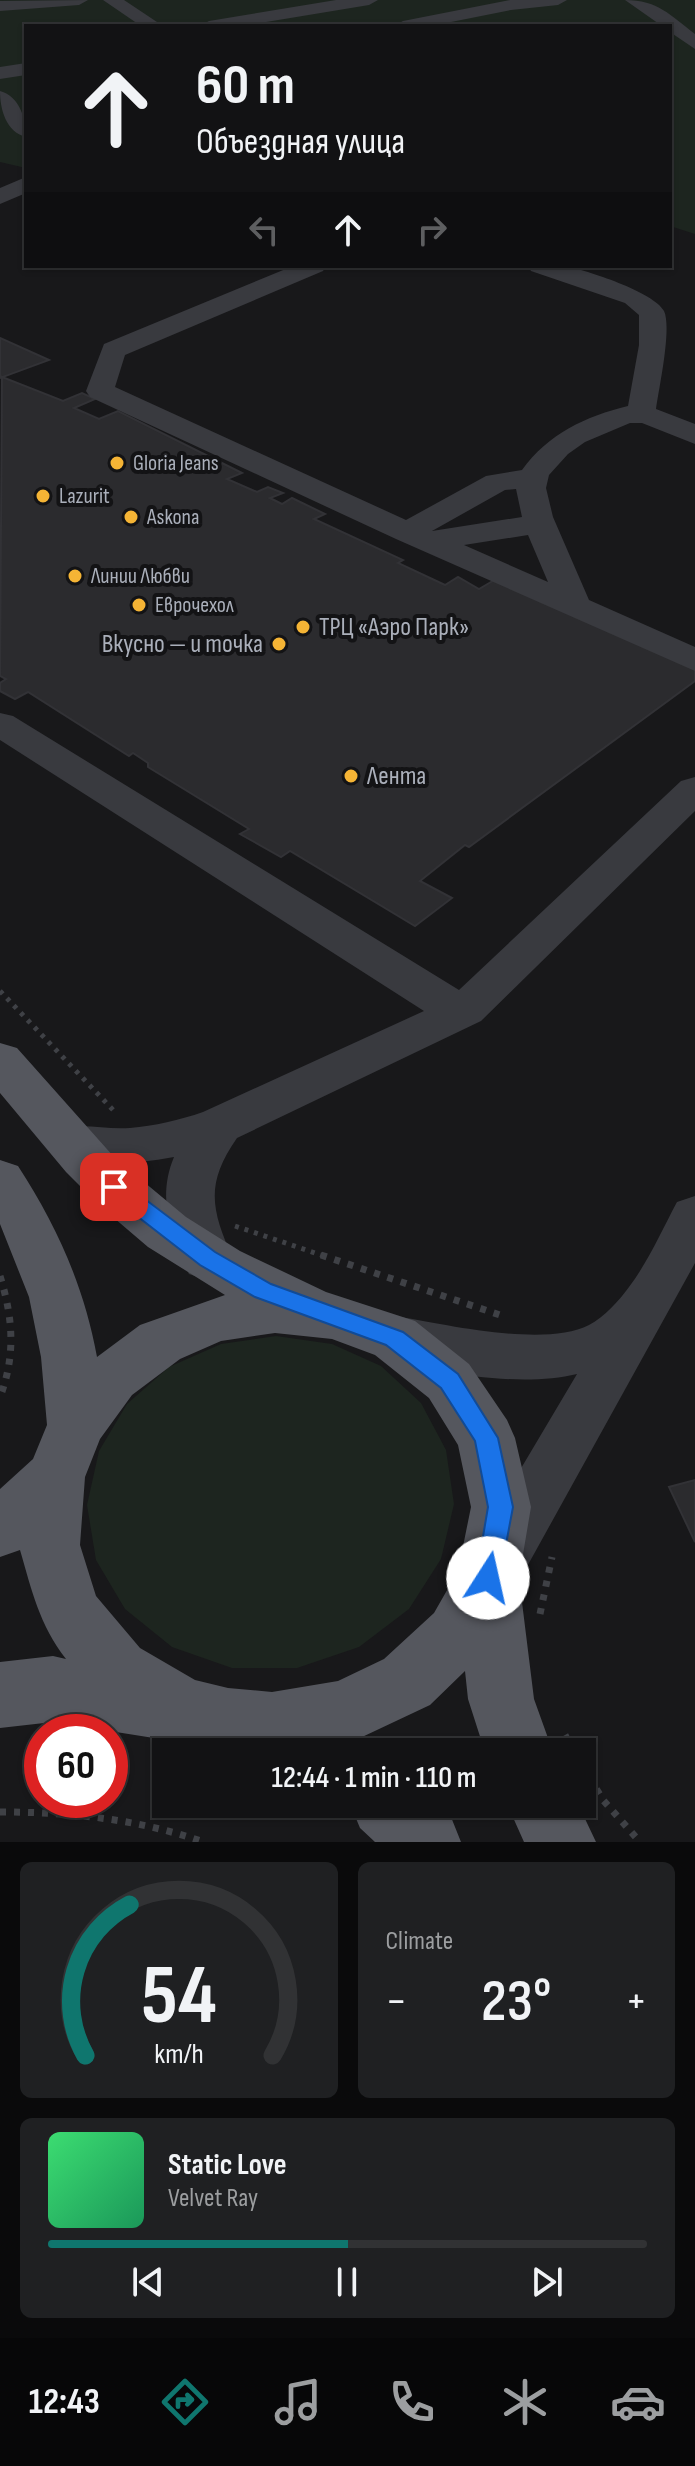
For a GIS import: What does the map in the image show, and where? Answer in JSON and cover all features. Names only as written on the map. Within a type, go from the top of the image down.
[{"type":"main road","points":[[0,1060],[97,1172],[207,1259],[263,1291],[395,1338],[449,1381],[486,1438],[501,1507],[488,1578],[501,1699],[514,1738]]},
{"type":"main road","points":[[0,1180],[20,1210],[52,1277],[70,1350],[65,1451],[49,1545],[70,1613],[117,1671],[184,1710]]},
{"type":"main road","points":[[0,1529],[65,1451],[112,1378],[160,1342],[216,1319],[275,1310],[334,1316]]},
{"type":"main road","points":[[0,1695],[53,1689],[184,1710],[294,1738],[407,1682],[457,1635],[488,1578]]},
{"type":"main road","points":[[399,1818],[426,1842]]},
{"type":"main road","points":[[548,1818],[561,1842]]},
{"type":"street","points":[[0,6],[79,0]]},
{"type":"street","points":[[221,24],[369,0]]},
{"type":"street","points":[[413,24],[511,5],[558,0]]},
{"type":"street","points":[[634,0],[671,24]]},
{"type":"street","points":[[118,3],[147,2]]},
{"type":"street","points":[[118,3],[150,24]]},
{"type":"street","points":[[672,25],[695,43]]},
{"type":"street","points":[[0,73],[24,69]]},
{"type":"street","points":[[1,102],[24,103]]},
{"type":"street","points":[[1,102],[24,130]]},
{"type":"street","points":[[0,135],[24,132]]},
{"type":"street","points":[[0,197],[18,177]]},
{"type":"street","points":[[309,268],[113,350],[100,391],[695,660]]},
{"type":"street","points":[[546,268],[634,298],[652,313],[652,345],[641,413]]},
{"type":"street","points":[[574,604],[541,524],[531,488],[532,478],[556,448],[578,433],[641,413],[695,435]]},
{"type":"street","points":[[418,536],[497,482],[532,478]]},
{"type":"street","points":[[418,536],[541,524]]},
{"type":"street","points":[[0,724],[436,998],[465,1010]]},
{"type":"street","points":[[72,1143],[128,1147],[181,1138],[220,1125],[465,1010],[695,789]]},
{"type":"street","points":[[207,1259],[195,1230],[189,1197],[196,1162],[220,1125]]},
{"type":"street","points":[[488,1578],[695,1216]]},
{"type":"street","points":[[395,1338],[509,1355],[554,1355],[598,1346],[626,1327],[648,1302]]},
{"type":"path","points":[[0,1276],[9,1303],[15,1341],[0,1397]]},
{"type":"path","points":[[596,1788],[640,1842]]},
{"type":"path","points":[[0,1812],[66,1811],[161,1826],[204,1842]]},
{"type":"shaded area","points":[[0,0],[695,0],[695,234],[672,227],[672,24],[24,24],[24,168],[0,162]]},
{"type":"shaded area","points":[[276,1336],[332,1344],[381,1366],[421,1403],[446,1450],[454,1504],[441,1559],[409,1609],[359,1647],[297,1668],[232,1668],[172,1647],[125,1609],[96,1560],[87,1505],[99,1451],[127,1404],[169,1367],[221,1344]]},
{"type":"building","points":[[0,338],[49,360],[0,378]]},
{"type":"building","name":"ТРЦ «Аэро Парк»","points":[[2,377],[63,401],[82,393],[95,399],[74,408],[99,419],[118,411],[242,473],[227,479],[257,492],[268,487],[283,493],[270,498],[282,504],[292,498],[325,514],[314,519],[403,560],[398,563],[445,585],[458,577],[479,589],[496,579],[695,666],[695,681],[469,847],[465,845],[420,881],[452,898],[415,926],[290,851],[281,857],[240,834],[249,829],[148,767],[148,763],[133,753],[129,756],[28,692],[15,699],[0,691],[0,683],[6,679],[0,676]]},
{"type":"building","points":[[695,1480],[695,1542],[669,1487]]},
{"type":"place","name":"Gloria Jeans","points":[[117,463]]},
{"type":"place","name":"Lazurit","points":[[43,496]]},
{"type":"place","name":"Askona","points":[[131,517]]},
{"type":"place","name":"Линии Любви","points":[[75,576]]},
{"type":"place","name":"Еврочехол","points":[[139,605]]},
{"type":"place","name":"ТРЦ «Аэро Парк»","points":[[303,627]]},
{"type":"place","name":"Вкусно — и точка","points":[[279,644]]},
{"type":"place","name":"Лента","points":[[351,776]]},
{"type":"route","points":[[114,1187],[207,1259],[263,1291],[395,1338],[449,1381],[486,1438],[501,1507],[488,1578]]}]
